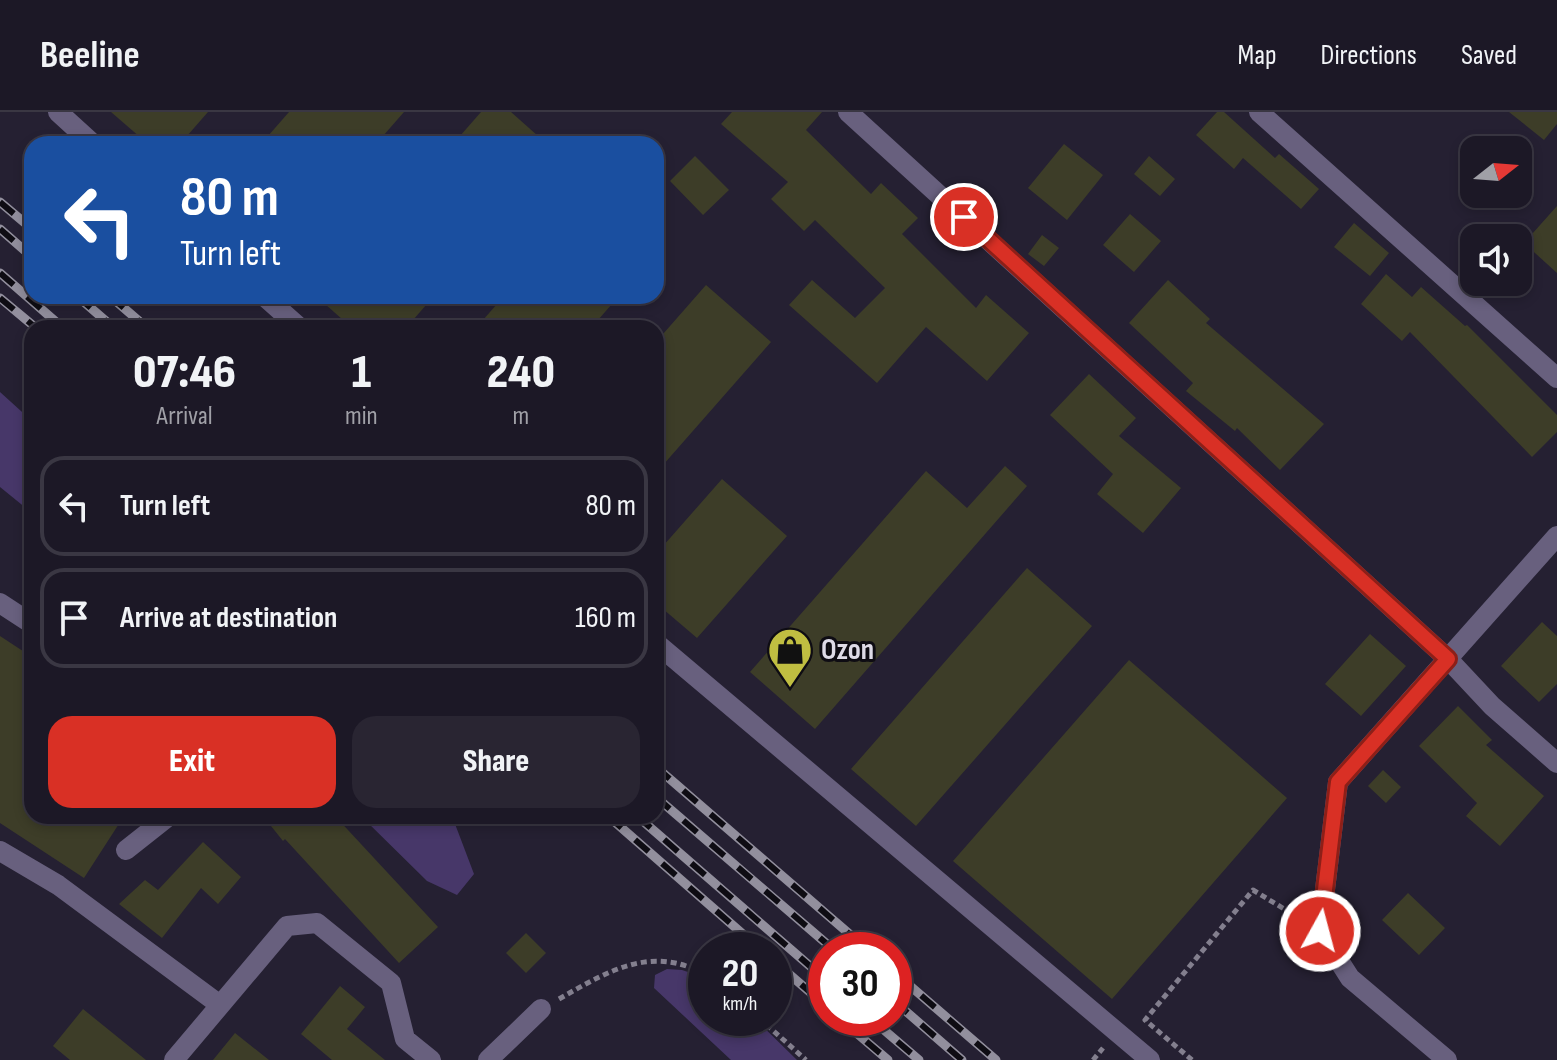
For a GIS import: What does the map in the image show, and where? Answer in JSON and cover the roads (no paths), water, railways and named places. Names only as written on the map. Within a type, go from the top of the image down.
[{"type":"street","points":[[58,112],[84,136]]},
{"type":"street","points":[[848,112],[1448,659],[1492,706],[1557,763]]},
{"type":"street","points":[[1259,112],[1557,378]]},
{"type":"street","points":[[273,304],[291,320]]},
{"type":"street","points":[[1447,1060],[1350,978],[1320,931],[1338,782],[1557,536]]},
{"type":"street","points":[[0,603],[24,619]]},
{"type":"street","points":[[664,650],[1150,1060]]},
{"type":"street","points":[[126,850],[159,824]]},
{"type":"street","points":[[0,851],[58,885],[220,1005]]},
{"type":"street","points":[[174,1060],[287,926],[317,923],[391,983],[405,1039],[431,1060]]},
{"type":"street","points":[[488,1060],[541,1009]]},
{"type":"railway","points":[[0,202],[24,222]]},
{"type":"railway","points":[[0,229],[24,250]]},
{"type":"railway","points":[[0,273],[24,294]]},
{"type":"railway","points":[[0,298],[26,320]]},
{"type":"railway","points":[[36,304],[54,320]]},
{"type":"railway","points":[[86,304],[105,320]]},
{"type":"railway","points":[[119,304],[138,320]]},
{"type":"railway","points":[[664,774],[847,932]]},
{"type":"railway","points":[[664,804],[813,932]]},
{"type":"railway","points":[[617,824],[740,932]]},
{"type":"railway","points":[[646,824],[808,964]]},
{"type":"railway","points":[[792,977],[808,990]]},
{"type":"railway","points":[[912,988],[996,1060]]},
{"type":"railway","points":[[912,1017],[962,1060]]},
{"type":"railway","points":[[860,1036],[888,1060]]},
{"type":"railway","points":[[891,1036],[919,1060]]},
{"type":"place","name":"Ozon","points":[[790,689]]}]
